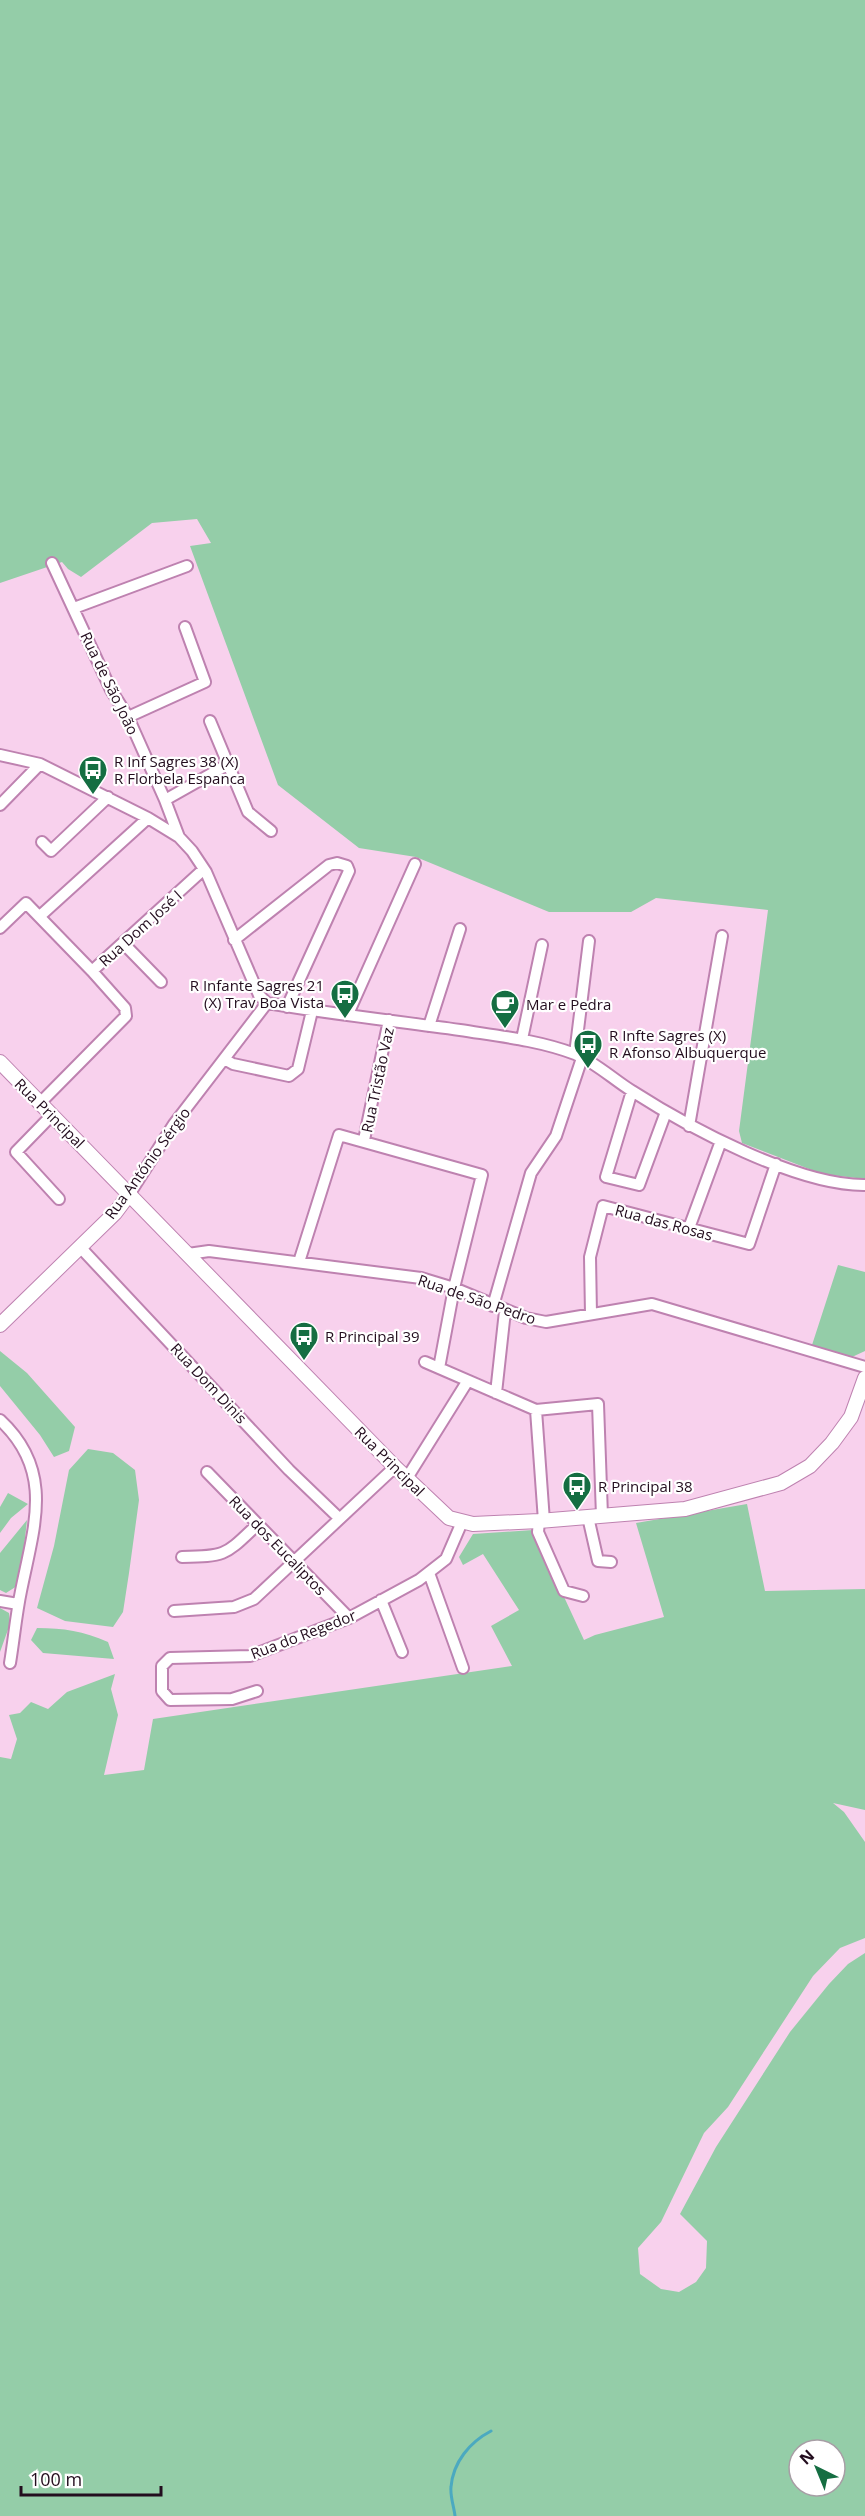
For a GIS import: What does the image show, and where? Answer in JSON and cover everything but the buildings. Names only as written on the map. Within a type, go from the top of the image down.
[{"type":"street","name":"Rua de São João","points":[[52,563],[111,690],[128,717],[179,837]]},
{"type":"street","points":[[74,609],[187,566]]},
{"type":"street","points":[[128,717],[205,682],[185,627]]},
{"type":"street","points":[[210,721],[248,812],[272,831]]},
{"type":"street","points":[[0,752],[40,764],[148,818],[179,837],[204,869],[259,995],[267,1003],[522,1039],[578,1056],[689,1126],[721,1141],[776,1164],[824,1180],[852,1186],[865,1185]]},
{"type":"street","points":[[0,805],[40,764]]},
{"type":"street","points":[[165,800],[227,765]]},
{"type":"street","points":[[42,842],[51,851],[108,797]]},
{"type":"street","points":[[0,927],[26,903],[40,916],[148,818]]},
{"type":"street","points":[[234,940],[329,865],[337,863],[347,866],[349,871],[287,1007]]},
{"type":"street","points":[[348,1014],[415,864]]},
{"type":"street","name":"Rua Dom José I","points":[[40,916],[92,971],[204,869]]},
{"type":"street","points":[[429,1026],[460,929]]},
{"type":"street","points":[[689,1126],[722,936]]},
{"type":"street","points":[[493,1306],[531,1173],[556,1136],[578,1056],[589,941]]},
{"type":"street","points":[[123,943],[161,982]]},
{"type":"street","points":[[522,1039],[542,945]]},
{"type":"street","points":[[40,1103],[126,1016],[125,1008],[92,971]]},
{"type":"street","name":"Rua António Sérgio","points":[[0,1325],[115,1212],[174,1124],[267,1003]]},
{"type":"street","points":[[224,1059],[233,1064],[289,1076],[298,1069],[312,1011]]},
{"type":"street","name":"Rua Tristão Vaz","points":[[364,1140],[389,1020]]},
{"type":"street","name":"Rua Principal","points":[[0,1062],[130,1192],[395,1467],[449,1518],[473,1524],[542,1521],[685,1509],[782,1483],[810,1466],[832,1443],[850,1417],[865,1378]]},
{"type":"street","points":[[632,1091],[606,1177],[639,1185],[666,1112]]},
{"type":"street","points":[[52,1115],[16,1152],[59,1199]]},
{"type":"street","points":[[299,1262],[339,1135],[364,1140],[482,1175],[454,1288],[440,1368]]},
{"type":"street","points":[[689,1228],[721,1141]]},
{"type":"street","name":"Rua das Rosas","points":[[591,1314],[590,1257],[603,1206],[749,1244],[776,1164]]},
{"type":"street","points":[[115,1212],[149,1212]]},
{"type":"street","name":"Rua Dom Dinis","points":[[80,1247],[289,1470],[339,1518]]},
{"type":"street","name":"Rua de São Pedro","points":[[188,1254],[209,1251],[421,1278],[454,1288],[505,1311],[546,1322],[652,1304],[865,1367]]},
{"type":"street","points":[[496,1393],[505,1311]]},
{"type":"street","points":[[425,1362],[536,1410],[598,1404],[595,1516],[598,1561],[611,1562]]},
{"type":"street","points":[[407,1478],[467,1382]]},
{"type":"street","points":[[536,1410],[542,1521],[538,1532],[564,1591],[583,1596]]},
{"type":"street","points":[[0,1420],[24,1447],[37,1486],[36,1507],[18,1604],[10,1663]]},
{"type":"street","points":[[174,1611],[234,1607],[254,1599],[395,1467]]},
{"type":"street","name":"Rua dos Eucaliptos","points":[[207,1472],[350,1618]]},
{"type":"street","name":"Rua do Regedor","points":[[257,1690],[232,1699],[170,1700],[162,1691],[162,1666],[170,1658],[250,1656],[350,1618],[429,1573],[446,1559],[462,1522]]},
{"type":"street","points":[[182,1557],[219,1556],[230,1550],[258,1524]]},
{"type":"street","points":[[429,1573],[463,1668]]},
{"type":"street","points":[[381,1600],[402,1652]]},
{"type":"street","points":[[0,1601],[18,1604]]},
{"type":"green space","points":[[0,0],[865,0],[865,1179],[822,1174],[742,1143],[739,1131],[768,910],[656,898],[631,912],[549,912],[416,857],[359,848],[278,785],[190,546],[211,543],[197,519],[152,523],[81,577],[62,562],[0,583]]},
{"type":"green space","points":[[838,1265],[865,1272],[865,1351],[852,1357],[812,1345]]},
{"type":"green space","points":[[0,1351],[27,1373],[75,1427],[69,1451],[54,1457],[40,1435],[0,1386]]},
{"type":"green space","points":[[88,1449],[113,1453],[135,1470],[139,1500],[129,1573],[123,1612],[113,1627],[65,1621],[37,1608],[54,1546],[69,1470]]},
{"type":"green space","points":[[8,1493],[28,1504],[11,1518],[0,1533],[0,1507]]},
{"type":"green space","points":[[747,1504],[765,1591],[865,1589],[865,1810],[833,1803],[844,1812],[865,1842],[865,1938],[840,1948],[813,1976],[728,2107],[704,2133],[661,2222],[638,2248],[640,2274],[661,2289],[679,2292],[696,2282],[706,2268],[707,2241],[680,2214],[716,2147],[790,2032],[829,1984],[848,1964],[865,1953],[865,2516],[0,2516],[0,1757],[11,1759],[17,1739],[9,1715],[20,1713],[31,1702],[48,1709],[67,1692],[115,1674],[111,1689],[118,1715],[104,1775],[144,1770],[153,1719],[512,1666],[491,1626],[519,1610],[483,1554],[463,1565],[459,1557],[473,1534],[533,1530],[584,1640],[664,1617],[636,1523]]},
{"type":"green space","points":[[27,1520],[17,1586],[6,1593],[0,1590],[0,1553]]},
{"type":"green space","points":[[0,1608],[9,1613],[10,1624],[0,1652]]},
{"type":"green space","points":[[37,1628],[73,1631],[99,1638],[108,1642],[114,1659],[43,1653],[31,1640]]},
{"type":"waterway","points":[[455,2516],[451,2490],[455,2469],[470,2447],[491,2431]]},
{"type":"place","name":"R Inf Sagres 38 (X) R Florbela Espanca","points":[[93,796]]},
{"type":"place","name":"R Infante Sagres 21 (X) Trav Boa Vista","points":[[345,1020]]},
{"type":"place","name":"Mar e Pedra","points":[[505,1030]]},
{"type":"place","name":"R Infte Sagres (X) R Afonso Albuquerque","points":[[588,1070]]},
{"type":"place","name":"R Principal 39","points":[[304,1362]]},
{"type":"place","name":"R Principal 38","points":[[577,1512]]}]
